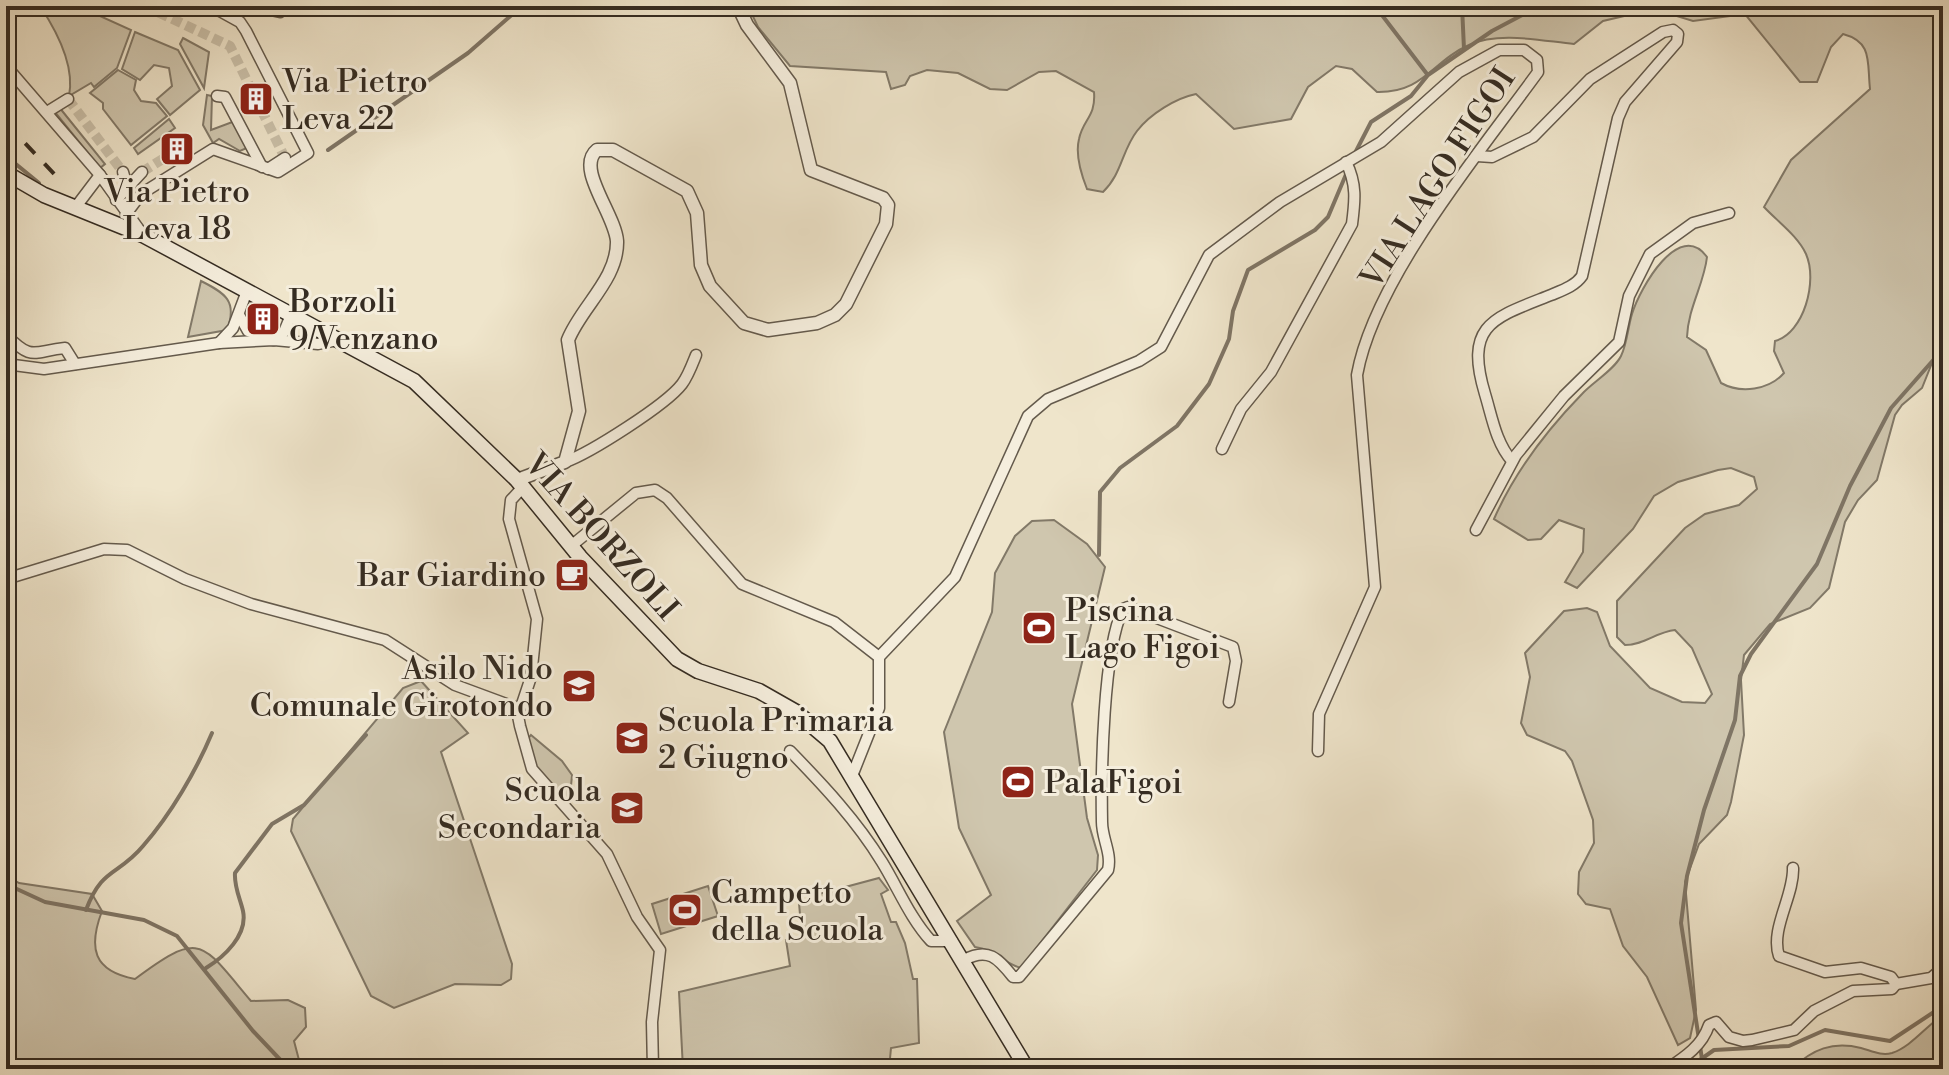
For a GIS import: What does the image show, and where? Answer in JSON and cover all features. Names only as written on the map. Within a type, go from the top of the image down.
[{"type":"main road","name":"VIA BORZOLI","points":[[6,173],[75,208],[143,235],[429,392],[520,484],[571,546],[677,659],[698,671],[759,691],[796,712],[830,741],[1027,1069]]},
{"type":"street","points":[[126,214],[141,194],[213,149],[278,172],[306,157],[308,146],[246,31],[240,22],[211,6]]},
{"type":"street","points":[[252,6],[280,12],[287,6]]},
{"type":"street","points":[[565,462],[579,411],[568,340],[603,284],[617,248],[612,218],[589,169],[590,158],[597,150],[613,150],[687,191],[697,213],[701,265],[706,279],[734,314],[752,327],[778,331],[835,315],[846,304],[886,224],[888,205],[883,198],[811,170],[790,83],[747,25],[738,6]]},
{"type":"street","points":[[1477,156],[1492,157],[1533,137],[1590,79],[1663,32],[1673,30],[1678,34],[1677,42],[1625,102],[1618,118],[1582,276],[1564,290],[1506,314],[1479,341],[1477,366],[1500,443],[1512,461]]},
{"type":"street","name":"VIA LAGO FIGOI","points":[[879,657],[955,577],[1028,416],[1048,399],[1139,361],[1161,347],[1209,255],[1280,202],[1381,142],[1473,63],[1499,50],[1529,52],[1539,65],[1538,72],[1404,262],[1363,346],[1357,375],[1375,587],[1319,714],[1318,751]]},
{"type":"street","points":[[6,66],[100,175],[143,235]]},
{"type":"street","points":[[217,96],[225,97],[265,168]]},
{"type":"street","points":[[47,112],[68,99]]},
{"type":"street","points":[[265,168],[285,158]]},
{"type":"street","name":"VIA LAGO FIGOI","points":[[1222,449],[1241,409],[1271,372],[1352,224],[1356,198],[1353,177],[1346,162]]},
{"type":"street","points":[[123,172],[125,179],[132,183]]},
{"type":"street","points":[[116,200],[142,172]]},
{"type":"street","points":[[75,208],[100,175]]},
{"type":"street","points":[[1476,530],[1512,461],[1564,396],[1619,342],[1629,296],[1650,254],[1693,223],[1729,213]]},
{"type":"street","points":[[219,343],[229,334],[247,291]]},
{"type":"street","points":[[239,315],[248,331],[274,340]]},
{"type":"street","points":[[274,340],[284,332],[291,315]]},
{"type":"street","points":[[6,335],[29,354],[44,354],[65,348],[75,364]]},
{"type":"street","points":[[6,364],[30,370],[219,343],[274,340],[318,344],[338,340]]},
{"type":"street","points":[[653,1069],[652,1022],[660,950],[637,917],[607,854],[532,769],[518,716],[536,650],[537,619],[509,519],[511,500],[520,484],[583,454],[672,395],[684,382],[696,355]]},
{"type":"street","points":[[571,546],[636,493],[655,490],[667,498],[742,584],[834,622],[879,657],[876,673],[879,708],[852,776]]},
{"type":"street","points":[[6,579],[104,549],[127,550],[185,579],[251,604],[385,640],[455,685],[520,709]]},
{"type":"street","points":[[964,960],[978,953],[995,956],[1013,977],[1019,977],[1108,870],[1110,861],[1102,825],[1110,656],[1123,609],[1128,607],[1229,643],[1236,661],[1229,702]]},
{"type":"street","points":[[790,751],[841,804],[882,862],[920,929],[931,941],[952,941]]},
{"type":"street","points":[[1793,868],[1793,891],[1776,946],[1779,956],[1825,972],[1861,968],[1891,977],[1896,984]]},
{"type":"street","points":[[1667,1069],[1703,1040],[1709,1025],[1716,1022],[1729,1037],[1743,1041],[1794,1030],[1814,1011],[1853,991],[1892,989],[1896,984],[1931,978],[1943,968]]},
{"type":"shaded area","points":[[40,6],[78,6],[131,30],[117,68],[94,87],[91,83],[69,96],[67,61],[58,37]]},
{"type":"shaded area","points":[[748,6],[1943,6],[1943,350],[1932,363],[1922,388],[1895,415],[1877,480],[1858,500],[1845,522],[1829,588],[1810,608],[1770,624],[1744,655],[1741,680],[1744,735],[1731,802],[1727,815],[1699,844],[1685,882],[1696,1010],[1690,1038],[1678,1045],[1647,977],[1623,946],[1610,909],[1586,904],[1578,894],[1579,872],[1594,843],[1593,820],[1572,761],[1565,751],[1527,735],[1521,723],[1530,677],[1525,653],[1564,611],[1587,608],[1597,612],[1610,646],[1650,688],[1682,702],[1705,703],[1712,694],[1692,648],[1675,630],[1625,645],[1617,637],[1617,601],[1685,528],[1705,514],[1739,505],[1757,489],[1754,477],[1731,468],[1718,470],[1678,482],[1654,496],[1633,529],[1577,588],[1565,582],[1583,552],[1584,529],[1559,520],[1541,539],[1528,540],[1494,519],[1521,468],[1543,438],[1582,394],[1618,361],[1643,289],[1673,251],[1685,246],[1696,247],[1707,257],[1687,337],[1706,350],[1721,383],[1746,389],[1763,387],[1784,373],[1774,351],[1775,341],[1794,328],[1801,317],[1809,291],[1809,265],[1798,241],[1764,207],[1791,160],[1870,89],[1867,54],[1859,42],[1843,34],[1831,47],[1817,82],[1800,82],[1745,14],[1693,21],[1654,9],[1603,21],[1574,44],[1521,38],[1481,41],[1456,52],[1417,82],[1393,91],[1377,92],[1352,69],[1336,66],[1308,87],[1291,119],[1234,129],[1196,94],[1172,103],[1137,131],[1114,178],[1103,192],[1087,189],[1078,158],[1079,139],[1093,107],[1094,92],[1056,71],[1039,72],[1007,90],[990,89],[958,73],[927,70],[910,76],[905,85],[891,89],[886,72],[790,66],[758,27]]},
{"type":"shaded area","points":[[135,32],[178,50],[200,90],[170,115],[157,99],[172,86],[169,68],[154,65],[140,80],[122,69]]},
{"type":"shaded area","points":[[183,38],[209,52],[204,88],[180,44]]},
{"type":"shaded area","points":[[118,70],[136,80],[134,90],[141,101],[156,103],[167,116],[131,145],[103,109],[103,103],[90,93]]},
{"type":"shaded area","points":[[207,95],[212,96],[211,130],[235,121],[249,147],[240,151],[219,139],[213,143],[203,125]]},
{"type":"shaded area","points":[[59,107],[105,164],[100,168],[54,111]]},
{"type":"shaded area","points":[[169,119],[175,128],[138,154],[134,148]]},
{"type":"shaded area","points":[[201,281],[227,299],[230,320],[227,330],[188,337]]},
{"type":"shaded area","points":[[1054,520],[1087,544],[1105,567],[1072,704],[1087,818],[1098,855],[1097,870],[1021,968],[988,950],[975,947],[957,921],[991,895],[959,828],[944,732],[992,612],[995,573],[1015,536],[1032,521]]},
{"type":"shaded area","points":[[421,681],[468,733],[441,752],[512,964],[511,979],[501,985],[455,984],[394,1008],[371,996],[291,831],[293,819],[403,688]]},
{"type":"shaded area","points":[[531,735],[562,761],[572,775],[569,808],[542,784],[524,744]]},
{"type":"shaded area","points":[[6,875],[19,883],[92,894],[102,911],[95,936],[98,956],[102,964],[121,975],[135,979],[174,953],[188,948],[199,949],[221,966],[251,1001],[288,1000],[305,1008],[306,1027],[294,1041],[299,1060],[326,1069],[6,1069]]},
{"type":"shaded area","points":[[879,878],[888,890],[881,894],[891,922],[896,922],[905,943],[913,979],[917,979],[919,1043],[891,1048],[889,1069],[683,1069],[679,992],[790,966],[786,940],[802,938],[799,903],[819,899],[819,894]]},
{"type":"shaded area","name":"Campetto della Scuola","points":[[708,886],[718,916],[661,934],[652,904]]},
{"type":"shaded area","points":[[1943,1015],[1943,1069],[1792,1069],[1807,1056],[1832,1046],[1892,1053],[1906,1046]]},
{"type":"waterway","points":[[328,150],[468,53],[522,6]]},
{"type":"waterway","points":[[1375,6],[1427,74]]},
{"type":"waterway","points":[[1462,6],[1464,49]]},
{"type":"waterway","points":[[1355,153],[1371,122],[1411,96],[1428,75],[1492,31],[1539,6]]},
{"type":"waterway","points":[[6,156],[39,183]]},
{"type":"waterway","points":[[1099,555],[1100,492],[1120,468],[1177,426],[1209,384],[1229,339],[1233,311],[1248,270],[1315,230],[1328,217],[1347,172]]},
{"type":"waterway","points":[[1702,1059],[1681,923],[1687,876],[1704,810],[1735,720],[1740,676],[1751,654],[1817,564],[1850,486],[1891,408],[1943,349]]},
{"type":"waterway","points":[[86,910],[98,886],[134,856],[173,806],[212,733]]},
{"type":"waterway","points":[[206,968],[227,951],[242,928],[243,911],[235,873],[272,824],[304,805],[366,735]]},
{"type":"waterway","points":[[6,884],[45,902],[144,920],[177,936],[253,1031],[289,1069]]},
{"type":"waterway","points":[[1687,1069],[1714,1050],[1789,1046],[1825,1030],[1890,1041],[1943,1006]]},
{"type":"tunnel","points":[[145,6],[230,46],[285,158]]},
{"type":"tunnel","points":[[68,99],[123,172]]},
{"type":"tunnel","points":[[142,172],[177,150]]},
{"type":"railway","points":[[6,123],[57,177]]},
{"type":"place","name":"Via Pietro Leva 22","points":[[256,99]]},
{"type":"place","name":"Via Pietro Leva 18","points":[[177,149]]},
{"type":"place","name":"Borzoli 9/Venzano","points":[[263,319]]},
{"type":"place","name":"Bar Giardino","points":[[572,575]]},
{"type":"place","name":"Piscina Lago Figoi","points":[[1039,628]]},
{"type":"place","name":"Asilo Nido Comunale Girotondo","points":[[579,686]]},
{"type":"place","name":"Scuola Primaria 2 Giugno","points":[[632,738]]},
{"type":"place","name":"PalaFigoi","points":[[1018,782]]},
{"type":"place","name":"Scuola Secondaria","points":[[627,808]]},
{"type":"place","name":"Campetto della Scuola","points":[[685,910]]}]
